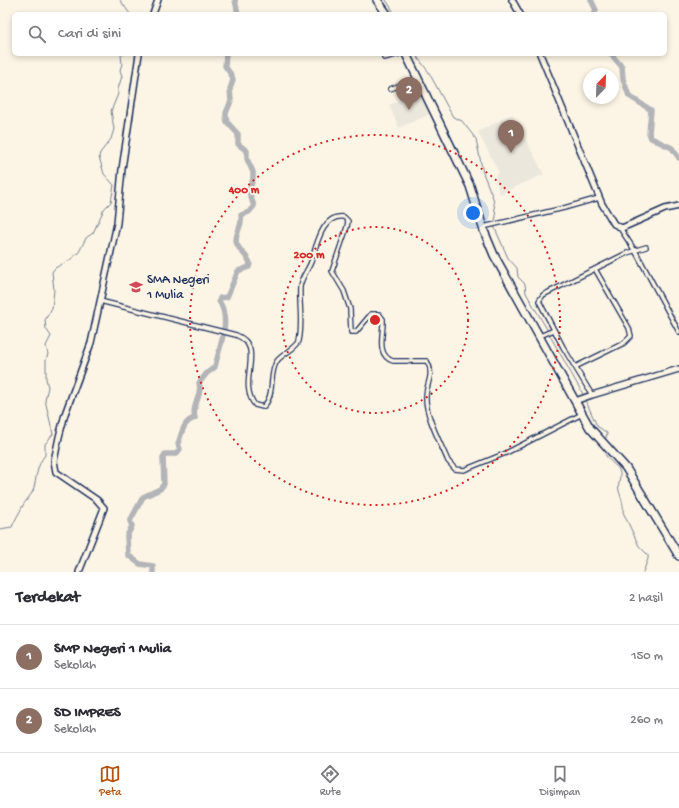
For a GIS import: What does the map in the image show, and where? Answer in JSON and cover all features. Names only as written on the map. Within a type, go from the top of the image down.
[{"type":"highway","points":[[373,0],[382,12]]},
{"type":"highway","points":[[378,0],[386,12]]},
{"type":"highway","points":[[407,56],[425,86]]},
{"type":"highway","points":[[411,56],[470,186],[486,226],[494,255],[542,335],[593,426],[626,468],[679,556]]},
{"type":"highway","points":[[578,400],[582,414],[593,432],[629,466],[679,549]]},
{"type":"street","points":[[153,12],[158,0]]},
{"type":"street","points":[[512,0],[519,12]]},
{"type":"street","points":[[79,572],[104,508],[97,500],[56,472],[54,461],[65,414],[91,343],[117,223],[122,169],[140,56]]},
{"type":"street","points":[[384,58],[392,56]]},
{"type":"street","points":[[541,56],[599,198],[612,222],[620,228],[634,250],[679,332]]},
{"type":"street","points":[[390,89],[419,78]]},
{"type":"street","points":[[486,226],[564,208],[599,198]]},
{"type":"street","points":[[620,228],[665,208],[679,206]]},
{"type":"street","points":[[100,301],[244,339],[249,346],[251,362],[247,380],[248,389],[254,405],[263,406],[268,398],[276,362],[284,353],[295,347],[298,343],[302,316],[301,283],[312,260],[318,238],[324,228],[334,218],[344,217],[348,221],[347,227],[332,271],[344,291],[350,309],[350,330],[354,333],[371,314],[379,314],[383,322],[381,342],[389,359],[393,361],[427,361],[431,374],[426,393],[427,403],[445,455],[452,468],[464,470],[480,464],[506,453],[582,414]]},
{"type":"street","points":[[590,395],[552,330],[539,302],[540,297],[634,250],[646,247]]},
{"type":"street","points":[[575,367],[624,343],[631,336],[629,328],[596,269]]},
{"type":"street","points":[[542,335],[552,330]]},
{"type":"street","points":[[578,400],[590,395],[679,369]]},
{"type":"shaded area","points":[[419,91],[430,114],[399,128],[389,105]]},
{"type":"shaded area","points":[[512,114],[544,174],[500,194],[494,177],[499,173],[478,132]]},
{"type":"waterway","points":[[120,0],[129,12]]},
{"type":"waterway","points":[[235,0],[238,12]]},
{"type":"waterway","points":[[386,0],[394,12]]},
{"type":"waterway","points":[[591,0],[596,10],[595,12]]},
{"type":"waterway","points":[[0,529],[12,527],[23,505],[33,491],[38,468],[45,455],[45,444],[53,434],[45,400],[48,387],[46,379],[46,360],[48,354],[46,346],[51,336],[46,329],[45,320],[52,308],[54,290],[52,272],[55,268],[70,260],[79,252],[86,238],[93,233],[104,209],[111,202],[114,185],[104,174],[99,157],[100,153],[111,139],[114,129],[111,111],[118,94],[122,76],[120,70],[122,64],[121,56]]},
{"type":"waterway","points":[[153,572],[153,566],[140,564],[128,555],[127,536],[132,526],[130,521],[143,497],[160,489],[164,484],[163,458],[165,454],[176,454],[180,449],[178,444],[185,425],[195,418],[194,409],[200,392],[199,383],[207,373],[215,367],[225,325],[223,308],[219,301],[220,298],[227,297],[238,271],[249,267],[250,263],[238,247],[236,241],[241,223],[241,215],[249,212],[254,206],[249,192],[253,179],[253,172],[247,159],[247,151],[238,144],[238,134],[227,122],[226,113],[231,101],[230,89],[233,80],[225,66],[226,56]]},
{"type":"waterway","points":[[417,56],[428,71],[453,117],[462,121],[476,139],[483,173],[493,198],[496,217],[494,223]]},
{"type":"waterway","points":[[613,56],[622,67],[623,79],[629,96],[651,110],[649,133],[651,138],[672,148],[679,158]]},
{"type":"waterway","points":[[494,226],[508,258],[517,268],[518,277],[525,284],[526,293],[548,331]]},
{"type":"waterway","points":[[549,334],[584,396]]},
{"type":"waterway","points":[[585,399],[597,426],[607,433],[606,438]]},
{"type":"waterway","points":[[605,454],[618,468],[620,476],[619,491],[623,504],[623,512],[639,546],[648,555],[643,572]]},
{"type":"place","name":"SD IMPRES","points":[[409,110]]},
{"type":"place","name":"SMP Negeri 1 Mulia","points":[[511,153]]},
{"type":"place","name":"SMA Negeri 1 Mulia","points":[[136,287]]}]
